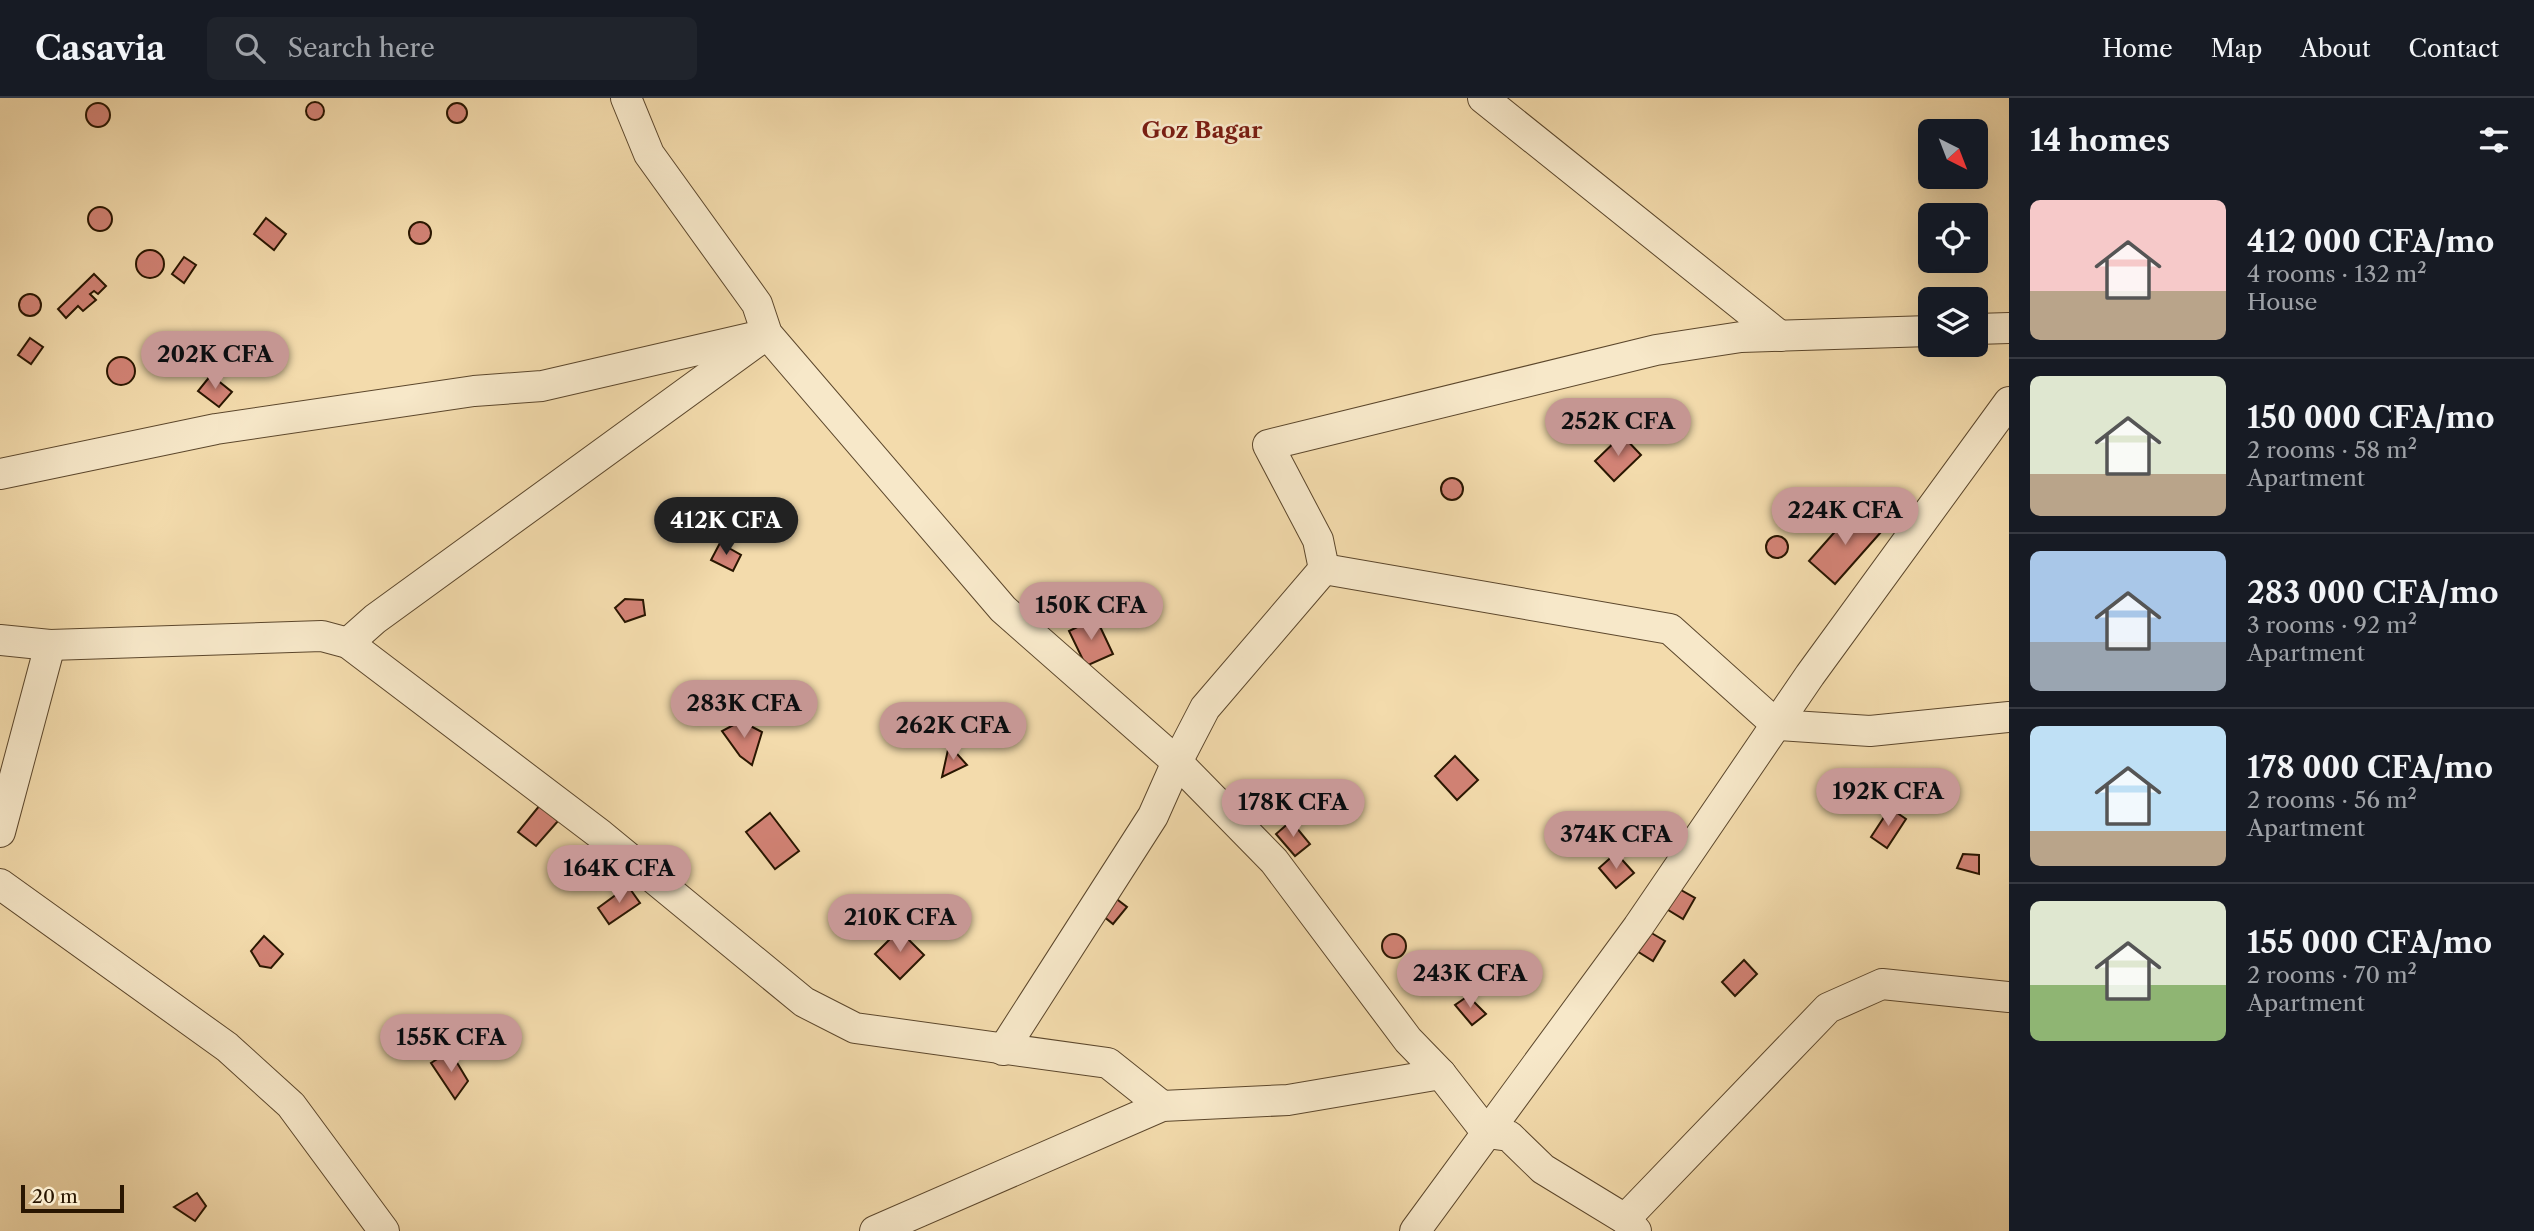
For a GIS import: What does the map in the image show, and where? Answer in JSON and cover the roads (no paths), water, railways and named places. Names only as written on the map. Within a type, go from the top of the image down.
[{"type":"street","points":[[626,98],[649,154],[757,304],[767,334],[1003,609],[1177,762],[1274,861],[1408,1040],[1441,1074],[1487,1133],[1510,1136],[1544,1169],[1630,1225],[1828,1008],[1882,984],[2009,997]]},
{"type":"street","points":[[1483,98],[1780,336]]},
{"type":"street","points":[[1988,329],[2009,328]]},
{"type":"street","points":[[1324,569],[1318,540],[1268,445],[1656,350],[1741,337],[1918,331]]},
{"type":"street","points":[[0,474],[216,429],[474,391],[542,386],[767,334]]},
{"type":"street","points":[[348,643],[375,620],[767,334]]},
{"type":"street","points":[[1415,1231],[1638,928],[1777,725],[2009,402]]},
{"type":"street","points":[[1003,1050],[1153,816],[1205,708],[1324,569]]},
{"type":"street","points":[[1324,569],[1670,629],[1777,725],[1870,731],[2009,717]]},
{"type":"street","points":[[0,640],[50,645],[322,636],[348,643],[601,835],[804,1002],[855,1028],[1108,1063],[1162,1106]]},
{"type":"street","points":[[0,832],[50,645]]},
{"type":"street","points":[[0,884],[227,1047],[291,1105],[384,1231]]},
{"type":"street","points":[[875,1231],[1162,1106],[1288,1100],[1441,1074]]},
{"type":"district","name":"Goz Bagar","points":[[1202,130]]}]
